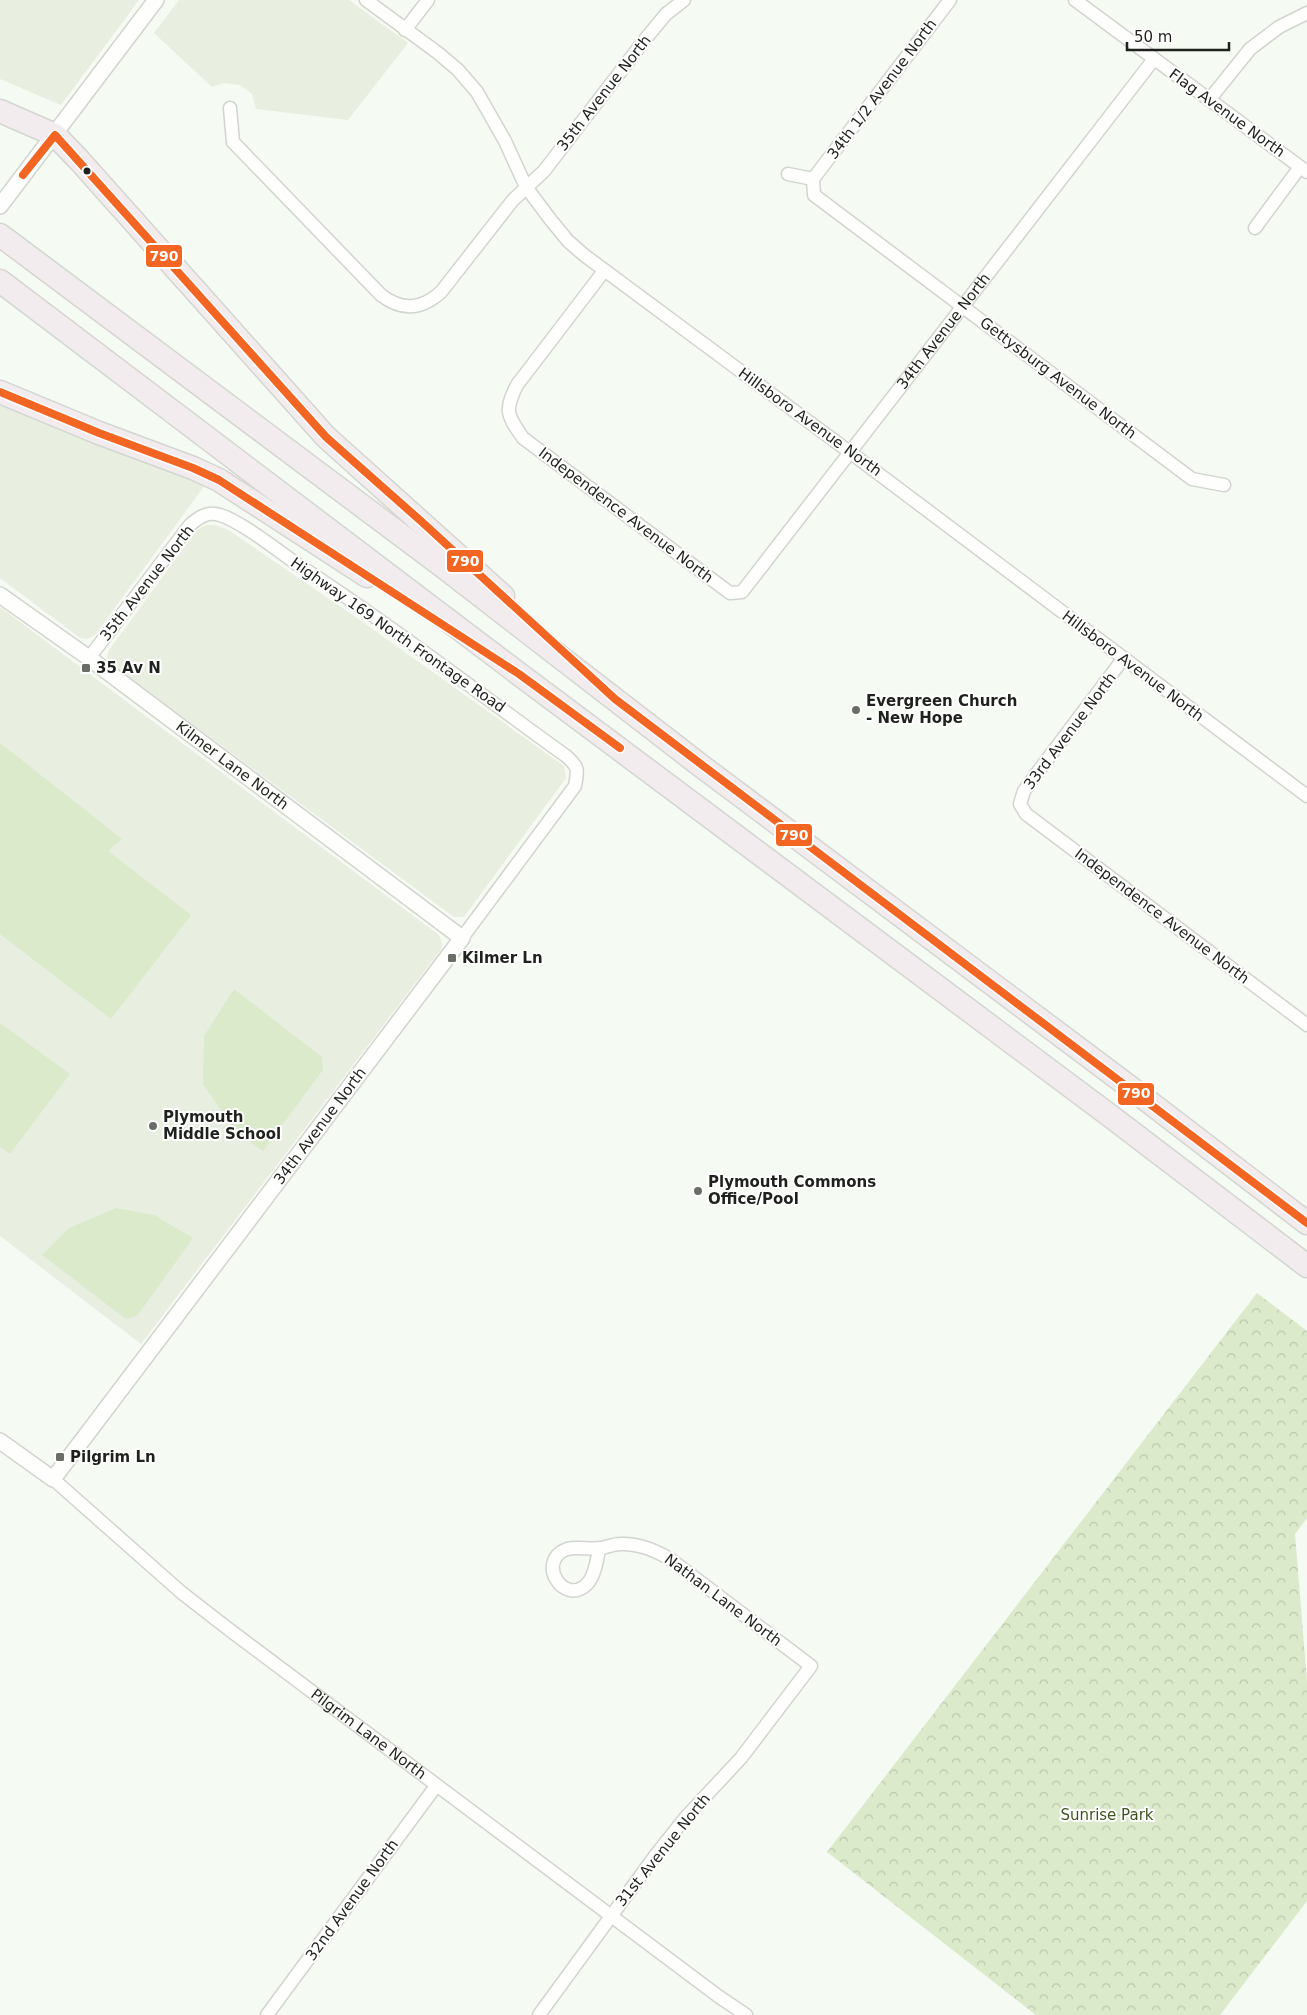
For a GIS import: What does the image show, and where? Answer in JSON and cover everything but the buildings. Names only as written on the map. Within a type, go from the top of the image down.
[{"type":"highway","points":[[0,111],[55,135],[80,160],[326,438],[422,522],[615,700]]},
{"type":"highway","points":[[0,235],[425,553],[615,700],[1307,1223]]},
{"type":"highway","points":[[0,281],[1307,1266]]},
{"type":"highway","points":[[0,392],[219,480],[519,674]]},
{"type":"street","points":[[0,206],[156,0]]},
{"type":"street","name":"Hillsboro Avenue North","points":[[366,0],[458,70],[477,92],[505,141],[526,187],[568,241],[604,272],[851,452],[1307,796]]},
{"type":"street","points":[[405,30],[428,0]]},
{"type":"street","name":"35th Avenue North","points":[[526,187],[544,171],[647,36],[666,14],[684,0]]},
{"type":"street","name":"34th 1/2 Avenue North","points":[[813,179],[950,0]]},
{"type":"street","name":"Flag Avenue North","points":[[1075,0],[1304,169]]},
{"type":"street","points":[[1209,100],[1250,50],[1279,27],[1307,13]]},
{"type":"street","name":"34th Avenue North","points":[[730,593],[742,592],[1154,59]]},
{"type":"street","points":[[230,108],[233,142],[381,295],[391,303],[404,306],[418,306],[430,302],[513,200],[526,187]]},
{"type":"street","points":[[1255,228],[1304,169]]},
{"type":"street","points":[[788,174],[813,179]]},
{"type":"street","name":"Gettysburg Avenue North","points":[[813,179],[814,195],[1192,479],[1224,484]]},
{"type":"street","name":"Independence Avenue North","points":[[604,272],[517,385],[511,398],[509,417],[523,438],[730,593]]},
{"type":"street","name":"35th Avenue North","points":[[89,658],[190,525],[200,517],[210,514]]},
{"type":"street","name":"Highway 169 North Frontage Road","points":[[210,514],[219,514],[228,518],[335,589],[566,756],[578,769]]},
{"type":"street","name":"Kilmer Lane North","points":[[0,595],[89,658],[462,938]]},
{"type":"street","name":"33rd Avenue North","points":[[1020,804],[1024,791],[1123,659]]},
{"type":"street","name":"34th Avenue North","points":[[53,1480],[462,938],[574,786],[578,769]]},
{"type":"street","name":"Independence Avenue North","points":[[1020,804],[1026,814],[1307,1025]]},
{"type":"street","name":"Pilgrim Lane North","points":[[0,1441],[53,1480],[182,1593],[436,1786],[746,2015]]},
{"type":"street","name":"Nathan Lane North","points":[[599,1549],[619,1544],[639,1545],[655,1550],[670,1559],[811,1666]]},
{"type":"street","name":"31st Avenue North","points":[[539,2015],[611,1915],[686,1817],[742,1758],[811,1666]]},
{"type":"street","name":"32nd Avenue North","points":[[267,2015],[436,1786]]},
{"type":"shaded area","points":[[0,0],[139,0],[61,105],[0,79]]},
{"type":"shaded area","points":[[179,0],[349,0],[408,43],[348,120],[256,109],[252,94],[240,85],[224,83],[212,87],[154,33]]},
{"type":"shaded area","points":[[0,404],[208,481],[95,635],[88,639],[80,638],[0,578]]},
{"type":"shaded area","points":[[206,525],[215,525],[227,529],[360,620],[564,766],[566,778],[464,917],[454,917],[108,662],[109,650],[197,530]]},
{"type":"shaded area","name":"Plymouth Middle School","points":[[0,607],[439,935],[442,943],[442,948],[141,1344],[0,1236]]},
{"type":"green space","points":[[0,743],[122,839],[108,851],[191,915],[111,1019],[0,934]]},
{"type":"green space","points":[[234,989],[322,1057],[323,1070],[263,1151],[236,1132],[203,1084],[204,1036]]},
{"type":"green space","points":[[0,1023],[70,1074],[10,1154],[0,1147]]},
{"type":"green space","points":[[116,1208],[154,1215],[193,1238],[137,1316],[126,1319],[42,1255],[69,1228]]},
{"type":"green space","name":"Sunrise Park","points":[[1257,1293],[1307,1331],[1307,1518],[1295,1534],[1307,1682],[1307,1901],[1220,2015],[1036,2015],[827,1852]]},
{"type":"transit line","name":"790","points":[[23,175],[55,135],[326,437],[422,522],[615,699],[1307,1223]]},
{"type":"transit line","name":"790","points":[[0,392],[219,480],[519,674],[620,748]]},
{"type":"place","name":"35 Av N","points":[[86,668]]},
{"type":"place","name":"Evergreen Church - New Hope","points":[[856,710]]},
{"type":"place","name":"Kilmer Ln","points":[[452,958]]},
{"type":"place","name":"Plymouth Middle School","points":[[153,1126]]},
{"type":"place","name":"Plymouth Commons Office/Pool","points":[[698,1191]]},
{"type":"place","name":"Pilgrim Ln","points":[[60,1457]]}]
